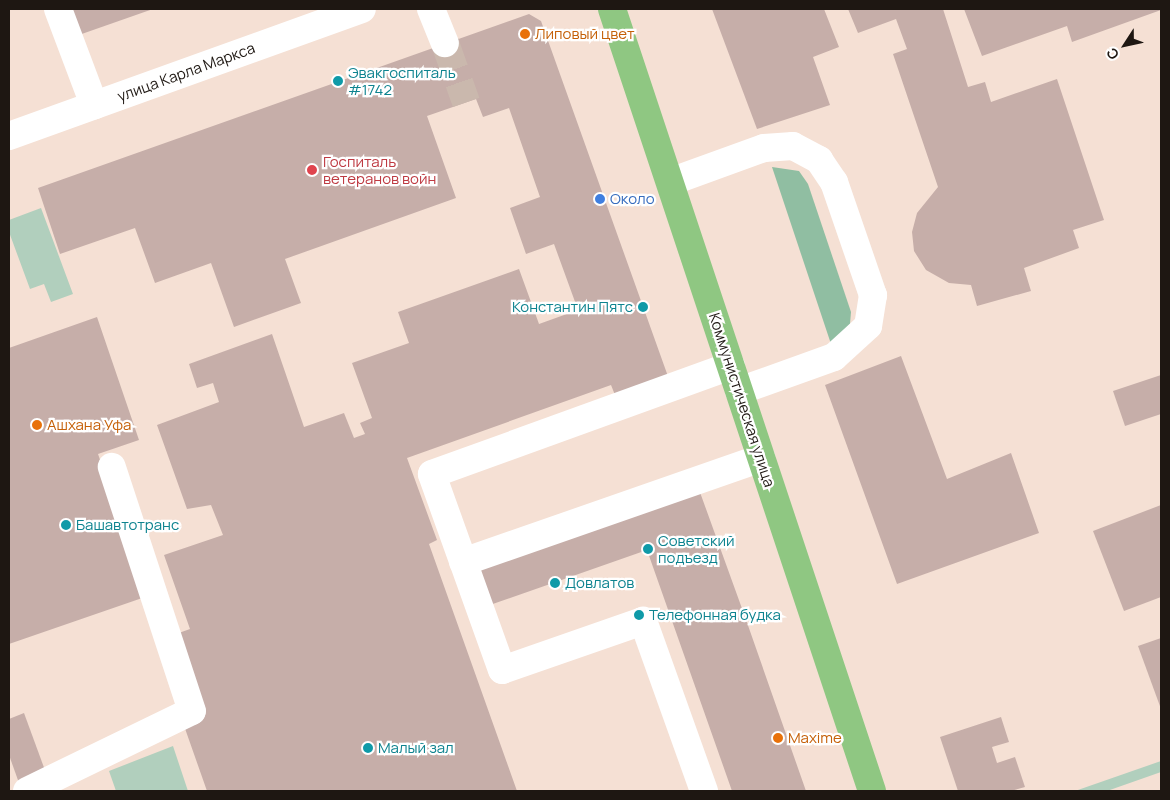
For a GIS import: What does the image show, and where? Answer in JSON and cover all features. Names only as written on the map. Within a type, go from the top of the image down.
[{"type":"main road","name":"Коммунистическая улица","points":[[612,9],[872,791]]},
{"type":"street","points":[[58,9],[94,105]]},
{"type":"street","name":"улица Карла Маркса","points":[[9,136],[362,9]]},
{"type":"street","points":[[431,9],[445,43]]},
{"type":"street","points":[[670,182],[764,148],[793,146],[819,160],[834,182],[873,295],[868,326],[834,357],[735,378],[432,474],[502,670],[643,621],[704,791]]},
{"type":"street","points":[[463,562],[761,458]]},
{"type":"street","points":[[27,791],[192,711],[112,467]]},
{"type":"green space","points":[[772,167],[799,171],[808,184],[851,312],[850,324],[831,344]]},
{"type":"green space","points":[[41,208],[73,294],[51,302],[44,284],[30,289],[9,232],[9,220]]},
{"type":"green space","points":[[173,746],[188,791],[116,791],[109,771]]},
{"type":"green space","points":[[1161,761],[1161,772],[1107,791],[1075,791]]},
{"type":"building","points":[[67,9],[153,9],[76,36]]},
{"type":"building","points":[[712,9],[824,9],[839,47],[813,57],[830,105],[757,129]]},
{"type":"building","points":[[848,9],[943,9],[968,87],[985,82],[991,102],[1057,79],[1104,220],[1073,230],[1079,248],[1024,268],[1031,291],[977,306],[971,285],[949,283],[926,270],[914,251],[912,232],[917,213],[938,187],[893,54],[907,49],[896,19],[858,33]]},
{"type":"building","points":[[964,9],[1161,10],[1072,42],[1067,26],[982,56]]},
{"type":"building","points":[[529,14],[541,21],[670,382],[617,400],[611,385],[407,458],[437,540],[429,544],[517,791],[207,791],[182,720],[176,634],[190,629],[164,555],[223,535],[211,505],[187,509],[157,425],[219,402],[213,383],[197,388],[189,364],[272,334],[304,427],[344,413],[354,438],[365,434],[360,423],[372,418],[352,363],[409,343],[398,312],[519,269],[539,324],[578,310],[554,244],[526,254],[510,208],[540,197],[509,108],[483,117],[476,99],[427,116],[456,198],[285,259],[301,303],[234,327],[211,263],[155,283],[135,228],[60,254],[38,188]]},
{"type":"building","name":"Башавтотранс","points":[[97,317],[139,440],[98,454],[148,596],[9,644],[9,348]]},
{"type":"building","points":[[901,356],[947,479],[1011,453],[1039,533],[897,584],[825,385]]},
{"type":"building","points":[[1161,375],[1161,414],[1125,426],[1113,391]]},
{"type":"building","points":[[697,484],[806,791],[732,791],[647,550],[487,606],[472,563]]},
{"type":"building","points":[[1161,505],[1161,597],[1124,611],[1093,531]]},
{"type":"building","points":[[1161,638],[1161,709],[1138,646]]},
{"type":"building","points":[[24,713],[46,773],[19,783],[9,755],[9,719]]},
{"type":"building","points":[[1001,717],[1009,742],[992,747],[997,763],[1015,757],[1025,787],[1011,791],[958,791],[940,737]]},
{"type":"tunnel","points":[[445,43],[466,102]]},
{"type":"place","name":"Липовый цвет","points":[[525,34]]},
{"type":"place","name":"Эвакгоспиталь #1742","points":[[338,81]]},
{"type":"place","name":"Госпиталь ветеранов войн","points":[[312,170]]},
{"type":"place","name":"Около","points":[[600,199]]},
{"type":"place","name":"Константин Пятс","points":[[643,307]]},
{"type":"place","name":"Ашхана Уфа","points":[[37,425]]},
{"type":"place","name":"Башавтотранс","points":[[66,525]]},
{"type":"place","name":"Советский подъезд","points":[[648,549]]},
{"type":"place","name":"Довлатов","points":[[555,583]]},
{"type":"place","name":"Телефонная будка","points":[[639,615]]},
{"type":"place","name":"Maxime","points":[[778,738]]},
{"type":"place","name":"Малый зал","points":[[368,748]]}]
